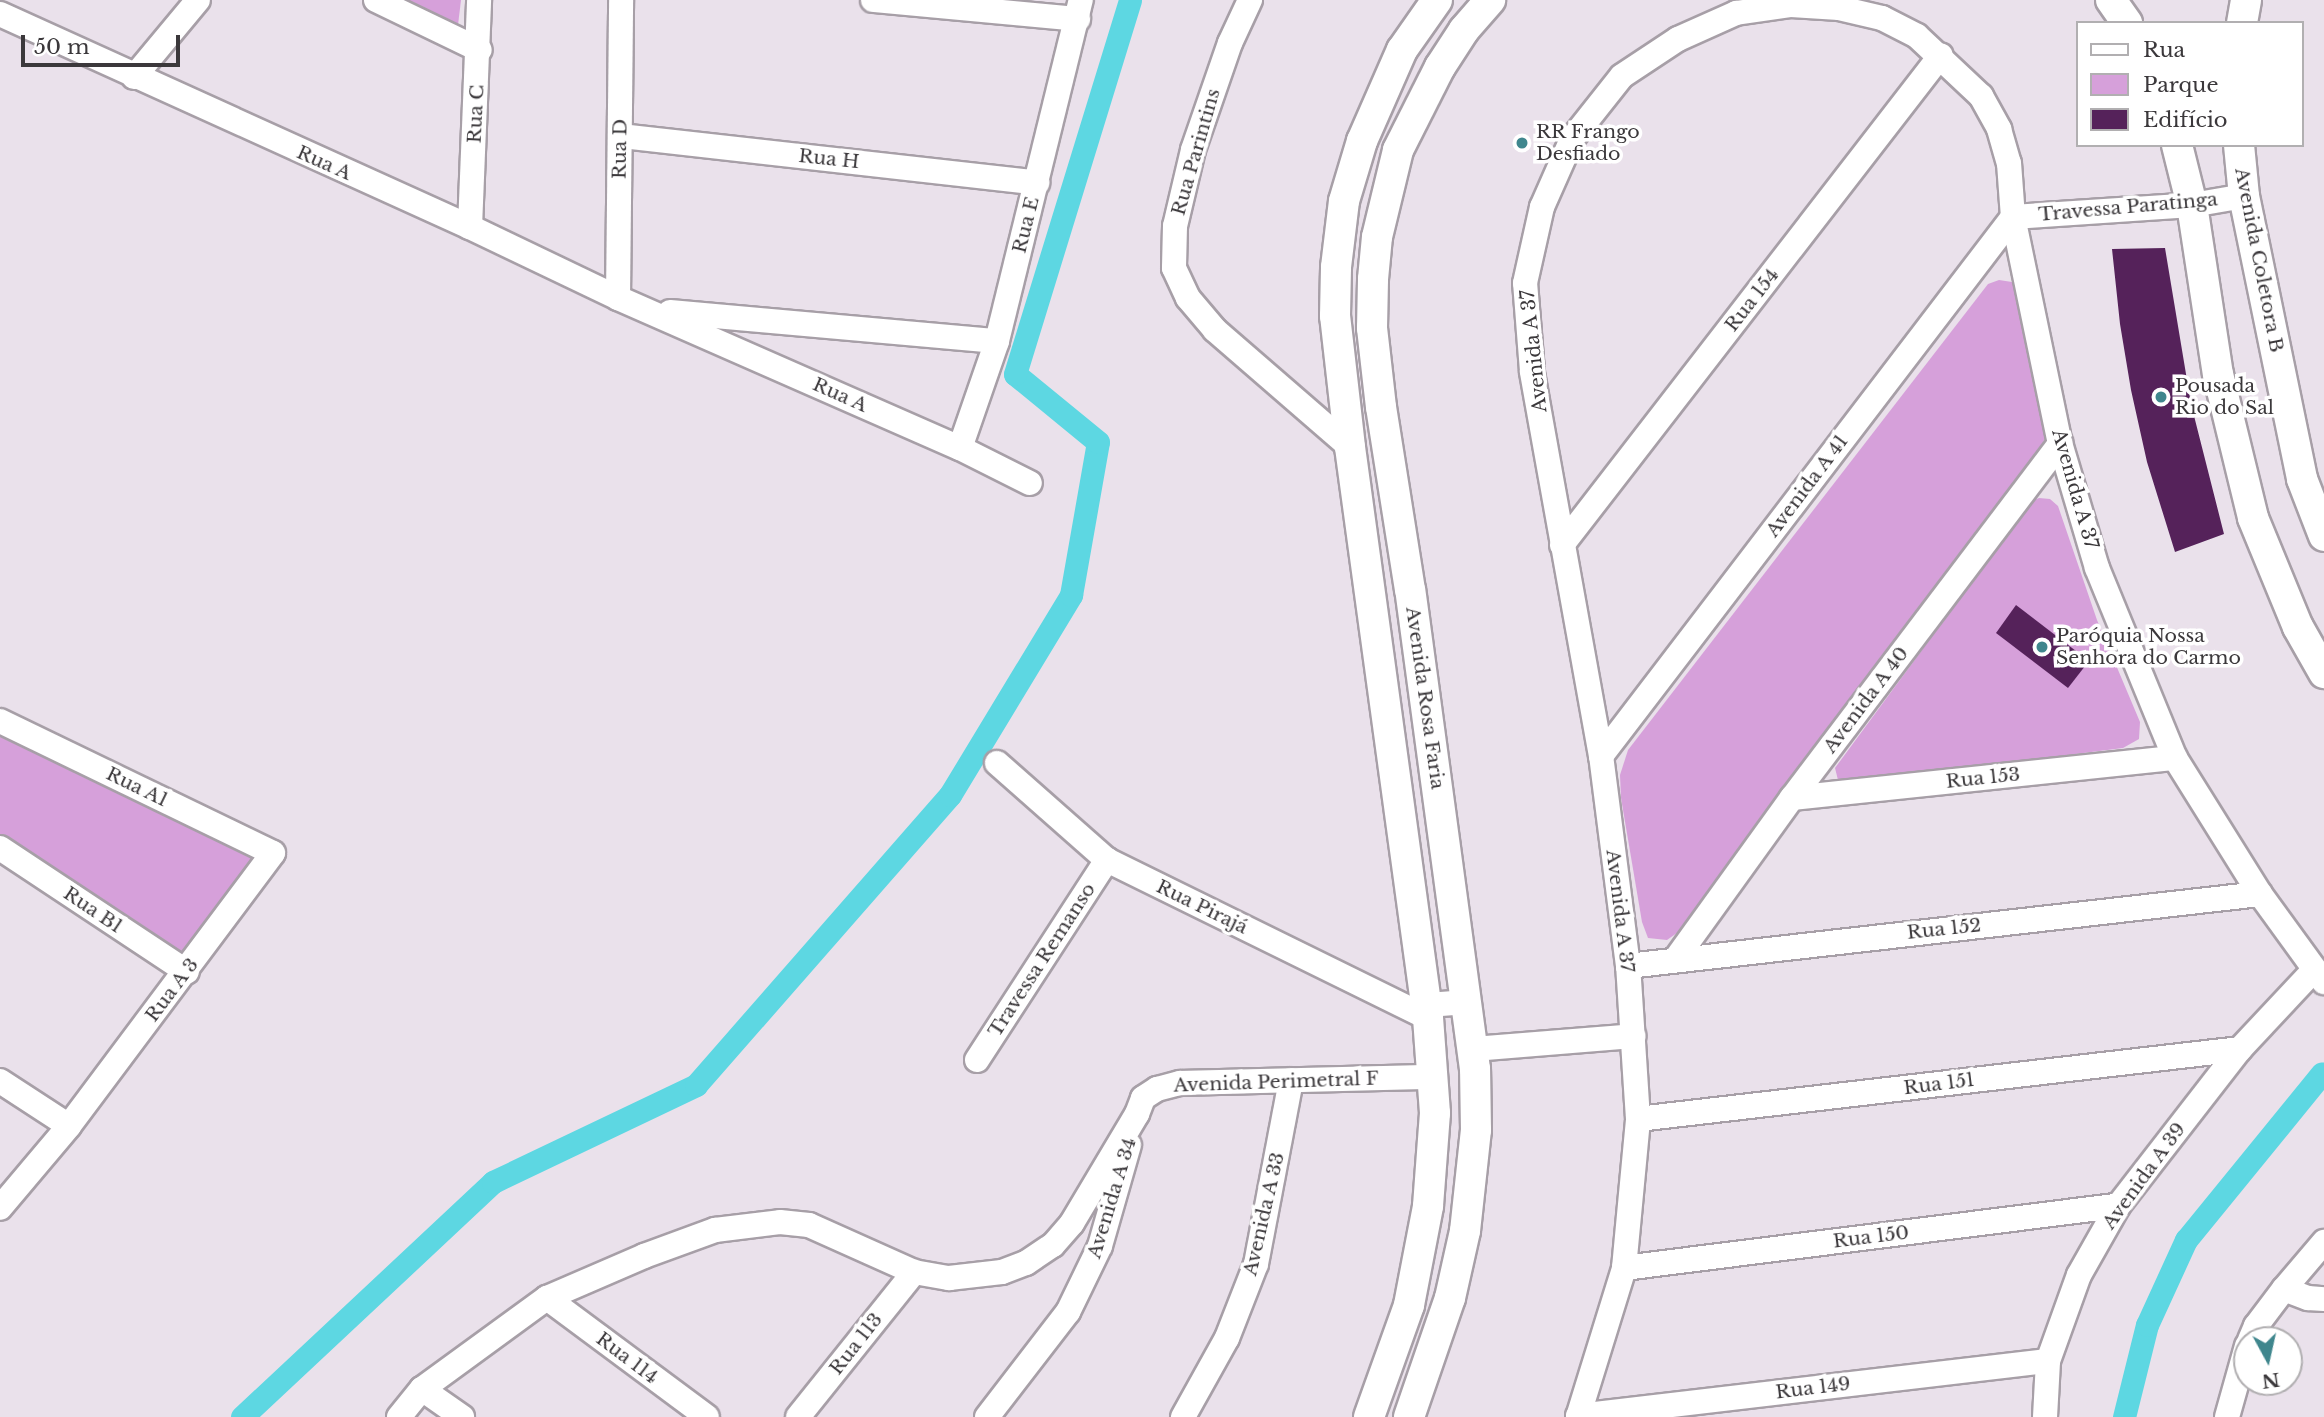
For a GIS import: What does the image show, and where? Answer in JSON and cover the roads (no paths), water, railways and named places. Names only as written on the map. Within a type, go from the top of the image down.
[{"type":"street","points":[[134,77],[198,0]]},
{"type":"street","points":[[376,0],[480,50]]},
{"type":"street","name":"Rua C","points":[[470,227],[480,50],[479,0]]},
{"type":"street","name":"Rua D","points":[[618,298],[621,0]]},
{"type":"street","points":[[873,0],[1080,10]]},
{"type":"street","name":"Rua Parintins","points":[[1250,0],[1230,44],[1194,150],[1175,226],[1174,268],[1188,298],[1215,330],[1350,447]]},
{"type":"street","name":"Avenida Rosa Faria","points":[[1369,1417],[1409,1305],[1424,1231],[1433,1166],[1433,1077],[1427,1011],[1350,447],[1335,316],[1336,267],[1344,201],[1362,141],[1402,50],[1437,0]]},
{"type":"street","name":"Avenida Rosa Faria","points":[[1409,1417],[1450,1298],[1465,1231],[1476,1130],[1468,1002],[1410,590],[1381,407],[1372,328],[1377,237],[1398,150],[1420,103],[1464,30],[1490,0]]},
{"type":"street","points":[[2111,0],[2126,21]]},
{"type":"street","points":[[2242,21],[2246,0]]},
{"type":"street","name":"Avenida A 37","points":[[1578,1416],[1624,1268],[1638,1119],[1628,966],[1601,756],[1532,371],[1525,283],[1542,207],[1572,139],[1622,76],[1678,39],[1736,13],[1791,5],[1839,8],[1882,18],[1917,36],[1941,55],[1981,96],[1999,129],[2009,163],[2013,217],[2060,443],[2097,568],[2175,758],[2260,894],[2319,976]]},
{"type":"street","name":"Rua E","points":[[960,448],[997,341],[1080,10]]},
{"type":"street","name":"Rua A","points":[[0,14],[470,227],[618,298],[960,448],[1030,483]]},
{"type":"street","name":"Rua 154","points":[[1562,545],[1941,55]]},
{"type":"street","name":"Rua H","points":[[621,136],[1037,183]]},
{"type":"street","points":[[2178,147],[2192,205],[2218,374],[2253,518],[2298,627],[2324,674]]},
{"type":"street","name":"Avenida Coletora B","points":[[2239,147],[2244,196],[2302,479],[2324,536]]},
{"type":"street","name":"Travessa Paratinga","points":[[2013,217],[2192,205],[2244,196]]},
{"type":"street","name":"Avenida A 41","points":[[1601,756],[2013,217]]},
{"type":"street","name":"Rua A","points":[[648,310],[997,341]]},
{"type":"street","name":"Avenida A 40","points":[[1675,960],[1792,798],[2060,443]]},
{"type":"street","points":[[1371,597],[1410,590]]},
{"type":"street","name":"Rua A1","points":[[0,721],[273,853]]},
{"type":"street","name":"Rua 153","points":[[1792,798],[2175,758]]},
{"type":"street","name":"Rua Pirajá","points":[[997,763],[1107,860],[1427,1011]]},
{"type":"street","name":"Rua B1","points":[[0,848],[187,972]]},
{"type":"street","name":"Rua A 3","points":[[0,1208],[69,1126],[187,972],[273,853]]},
{"type":"street","name":"Travessa Remanso","points":[[977,1060],[1107,860]]},
{"type":"street","name":"Rua 152","points":[[1628,966],[2260,894]]},
{"type":"street","name":"Avenida A 39","points":[[2045,1417],[2048,1361],[2079,1275],[2118,1206],[2240,1049],[2319,976]]},
{"type":"street","points":[[1427,1011],[1468,1002]]},
{"type":"street","points":[[1473,1049],[1633,1036]]},
{"type":"street","name":"Rua 151","points":[[1638,1119],[2240,1049]]},
{"type":"street","name":"Avenida Perimetral F","points":[[399,1417],[422,1389],[547,1298],[644,1256],[715,1230],[780,1222],[809,1225],[914,1272],[949,1278],[1002,1272],[1026,1263],[1053,1245],[1072,1223],[1138,1114],[1143,1098],[1180,1083],[1433,1077]]},
{"type":"street","name":"Avenida A 33","points":[[1183,1417],[1227,1338],[1256,1264],[1291,1080]]},
{"type":"street","points":[[0,1081],[69,1126]]},
{"type":"street","name":"Avenida A 34","points":[[987,1417],[1068,1312],[1100,1246],[1138,1114]]},
{"type":"street","name":"Rua 150","points":[[1624,1268],[2118,1206]]},
{"type":"street","points":[[2256,1326],[2324,1242]]},
{"type":"street","name":"Rua 113","points":[[798,1417],[914,1272]]},
{"type":"street","points":[[2284,1289],[2308,1298],[2324,1299]]},
{"type":"street","name":"Rua 114","points":[[547,1298],[703,1416]]},
{"type":"street","name":"Rua 149","points":[[1578,1416],[2048,1361]]},
{"type":"street","points":[[422,1389],[462,1417]]},
{"type":"street","points":[[2227,1417],[2233,1396]]},
{"type":"waterway","points":[[242,1417],[493,1182],[696,1085],[950,795],[1071,595],[1098,442],[1015,374],[1130,0]]},
{"type":"waterway","points":[[2124,1417],[2147,1325],[2186,1240],[2322,1073]]},
{"type":"place","name":"RR Frango Desfiado","points":[[1522,143]]},
{"type":"place","name":"Pousada Rio do Sal","points":[[2161,397]]},
{"type":"place","name":"Paróquia Nossa Senhora do Carmo","points":[[2042,647]]}]
